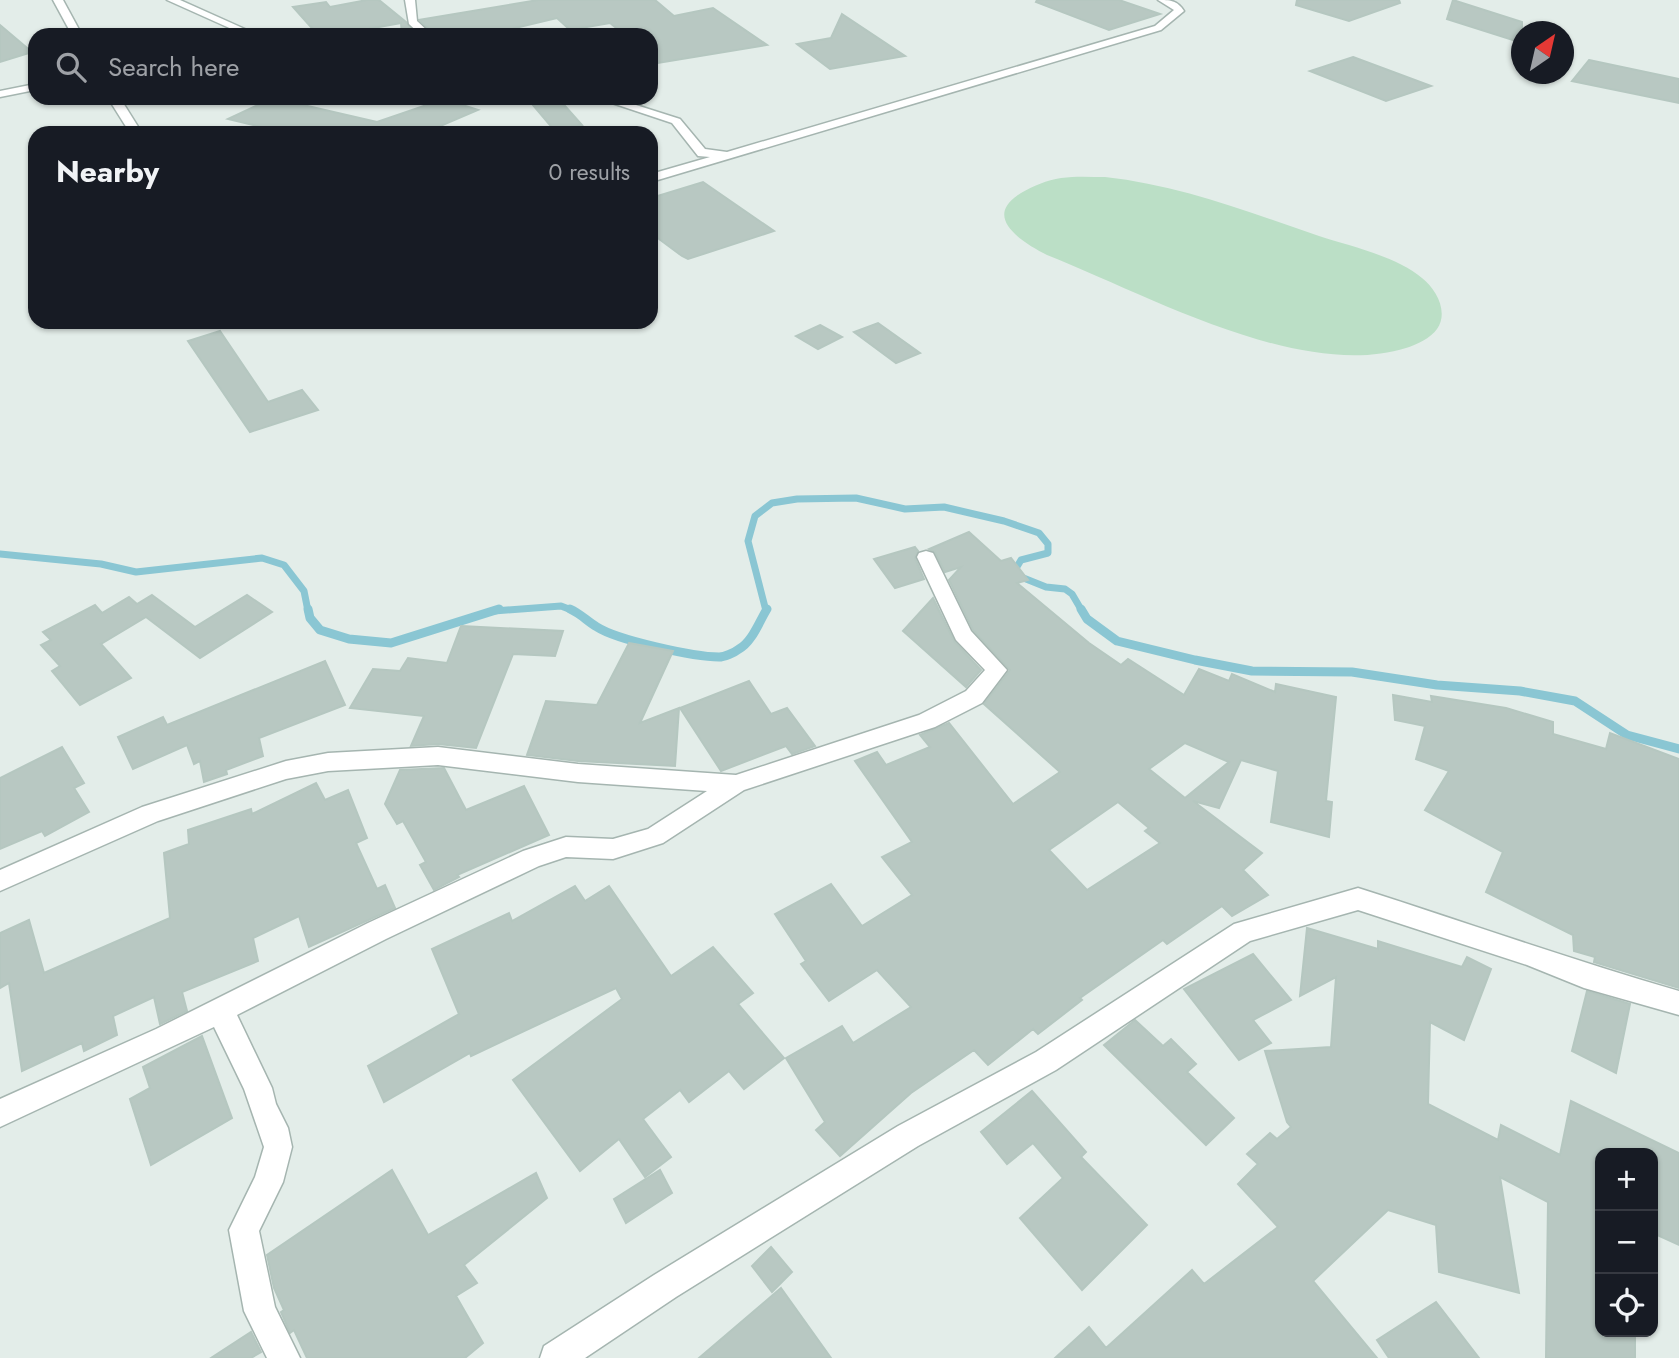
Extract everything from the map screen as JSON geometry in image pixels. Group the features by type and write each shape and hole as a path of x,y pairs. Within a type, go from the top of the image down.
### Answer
{"street":[{"path":"58,0 73,28"},
{"path":"172,0 237,28"},
{"path":"410,0 412,22 419,28"},
{"path":"625,105 676,121 702,153 713,155 1158,28 1179,11 1176,6 1163,0"},
{"path":"0,94 28,88"},
{"path":"118,105 132,126"},
{"path":"658,176 756,144"},
{"path":"0,1113 219,1012 377,931 531,858 566,848 613,849 655,836 736,784 927,721 974,697 998,670 963,635 926,557"},
{"path":"0,881 150,814 285,770 328,762 438,756 578,773 736,784"},
{"path":"556,1358 665,1286 908,1136 1046,1061 1243,932 1358,900 1531,955 1584,976 1679,1003"},
{"path":"219,1012 232,1031 278,1147 268,1182 244,1230 260,1311 284,1358"}],"green space":[{"path":"1105,177 1160,186 1213,200 1387,258 1412,271 1432,288 1442,315 1437,329 1423,341 1406,348 1364,355 1319,353 1272,343 1176,310 1047,255 1017,236 1005,220 1005,211 1010,202 1035,186 1061,178"}],"building":[{"path":"379,0 411,28 401,28 401,23 374,28 312,28 293,7 326,2 330,7"},
{"path":"538,0 655,0 674,16 713,8 767,45 658,63 658,28 616,28 610,23 568,28 557,18 515,28 428,28 419,20"},
{"path":"1119,0 1160,14 1109,30 1036,2"},
{"path":"1297,0 1399,0 1400,3 1349,21 1296,5"},
{"path":"1453,0 1519,21 1511,21 1511,39 1447,19"},
{"path":"842,14 905,56 830,69 797,44 831,38"},
{"path":"0,25 28,49 28,53 0,62"},
{"path":"1353,57 1431,86 1386,101 1310,71"},
{"path":"1589,60 1679,79 1679,103 1574,81"},
{"path":"258,105 303,105 377,122 427,105 463,105 478,110 440,126 258,126 228,119"},
{"path":"533,105 564,105 582,125 576,126 551,126"},
{"path":"703,182 774,231 688,259 658,238 658,196"},
{"path":"878,323 920,353 896,363 854,332"},
{"path":"820,325 842,337 818,349 796,336"},
{"path":"220,331 268,402 302,390 318,410 250,432 188,341"},
{"path":"969,532 1001,561 1011,558 1028,580 1017,583 1089,643 1121,665 1128,659 1184,695 1199,669 1229,681 1232,674 1275,692 1276,684 1336,697 1326,801 1332,802 1329,837 1271,822 1278,771 1241,760 1219,808 1193,801 1262,853 1243,870 1268,895 1232,916 1222,906 1167,944 1163,940 1080,998 1082,1000 1038,1034 1033,1029 988,1065 974,1050 911,1093 840,1156 816,1130 825,1122 786,1058 842,1026 853,1043 911,1007 877,970 829,1001 801,964 806,961 775,914 831,884 862,926 912,895 882,857 912,842 855,761 877,752 886,765 930,747 920,735 949,723 1013,804 1060,772 984,704 1010,670 973,630 949,580 961,567 945,572 935,552 929,549","holes":["1185,743 1229,762 1185,798 1149,769","1118,802 1149,828 1145,831 1160,843 1087,890 1049,850"]},
{"path":"915,547 918,551 915,558 924,579 895,588 874,559"},
{"path":"152,595 195,627 247,595 272,612 200,658 146,617 101,644 131,678 80,705 52,671 60,666 41,645 51,640 43,632 95,605 102,613 129,597 137,604"},
{"path":"933,598 954,641 981,670 966,687 903,631"},
{"path":"461,626 563,631 555,656 513,654 476,748 438,744 411,746 424,716 350,708 373,669 400,671 408,658 447,663"},
{"path":"629,643 673,651 640,723 679,708 675,766 578,761 527,755 546,701 597,705"},
{"path":"325,661 345,705 259,738 263,756 226,770 227,774 204,782 200,761 194,764 187,745 133,769 118,737 163,717 167,725"},
{"path":"749,681 771,714 787,708 815,746 792,754 786,746 721,771 680,708"},
{"path":"1393,695 1432,702 1431,696 1506,708 1553,722 1553,734 1606,749 1610,733 1679,759 1679,988 1594,962 1595,957 1574,951 1573,935 1486,892 1503,852 1425,810 1449,771 1416,759 1425,726 1395,720"},
{"path":"62,747 84,783 74,788 89,812 45,836 42,831 0,849 0,778"},
{"path":"444,768 466,810 524,786 549,835 457,875 459,877 434,890 420,865 426,862 403,821 397,824 385,804 400,770"},
{"path":"316,783 325,800 348,790 367,838 356,843 377,889 385,885 395,908 309,947 299,916 253,938 258,961 182,992 187,1011 160,1024 154,997 113,1016 117,1035 84,1051 82,1043 22,1071 9,983 0,988 0,933 29,920 44,973 170,918 164,853 189,844 188,830 251,809 252,814"},
{"path":"575,886 585,901 609,886 671,976 713,947 753,993 738,1004 784,1058 744,1089 729,1071 689,1102 680,1090 643,1119 671,1157 645,1177 619,1139 580,1171 513,1080 622,999 616,988 471,1056 470,1053 384,1102 368,1066 459,1014 432,949 509,913 512,921"},
{"path":"1307,928 1378,949 1378,941 1462,967 1467,957 1491,969 1464,1040 1430,1022 1428,1104 1498,1140 1501,1125 1560,1155 1571,1101 1679,1153 1679,1245 1658,1235 1658,1148 1595,1148 1595,1337 1635,1337 1635,1358 1546,1358 1548,1202 1500,1177 1519,1293 1439,1272 1436,1225 1388,1210 1313,1281 1377,1358 1055,1358 1089,1327 1106,1348 1192,1270 1204,1284 1278,1227 1238,1184 1258,1164 1247,1154 1270,1133 1277,1139 1291,1127 1287,1122 1265,1051 1331,1047 1336,977 1300,996"},
{"path":"1253,954 1291,1000 1253,1020 1271,1043 1239,1060 1184,989"},
{"path":"1587,991 1630,1004 1616,1073 1572,1051"},
{"path":"1135,1020 1163,1046 1171,1039 1196,1064 1187,1072 1234,1118 1206,1145 1104,1045"},
{"path":"202,1036 232,1118 151,1165 130,1099 150,1088 143,1067"},
{"path":"1032,1091 1086,1152 1081,1157 1147,1225 1082,1290 1020,1218 1063,1178 1033,1143 1007,1164 981,1132"},
{"path":"392,1170 428,1235 536,1173 547,1198 464,1265 477,1283 456,1296 483,1343 465,1358 307,1358 294,1330 290,1333 281,1312 284,1310 274,1288 267,1255"},
{"path":"660,1170 672,1193 626,1223 614,1199"},
{"path":"771,1247 792,1272 772,1292 752,1266"},
{"path":"781,1288 831,1358 699,1358"},
{"path":"1436,1302 1479,1358 1389,1358 1377,1340"},
{"path":"251,1332 261,1352 251,1358 211,1358"}],"waterway":[{"path":"766,611 748,541 755,516 772,503 797,499 856,498 905,509 944,507 1004,521 1039,533 1048,544 1048,553 1021,560 1015,570 1016,575 1046,587 1065,589 1072,594 1082,611"},
{"path":"0,554 101,564 136,572 262,558 284,565 304,591 308,611"},
{"path":"494,611 561,606 572,610"},
{"path":"308,609 310,618 320,630 349,639 391,643 499,609"},
{"path":"1081,609 1087,619 1117,641 1195,660 1252,671 1352,672 1437,685 1520,691 1575,701 1627,735 1679,749"},
{"path":"572,610 597,627 621,637 675,651 719,657 744,646 766,611"}]}
